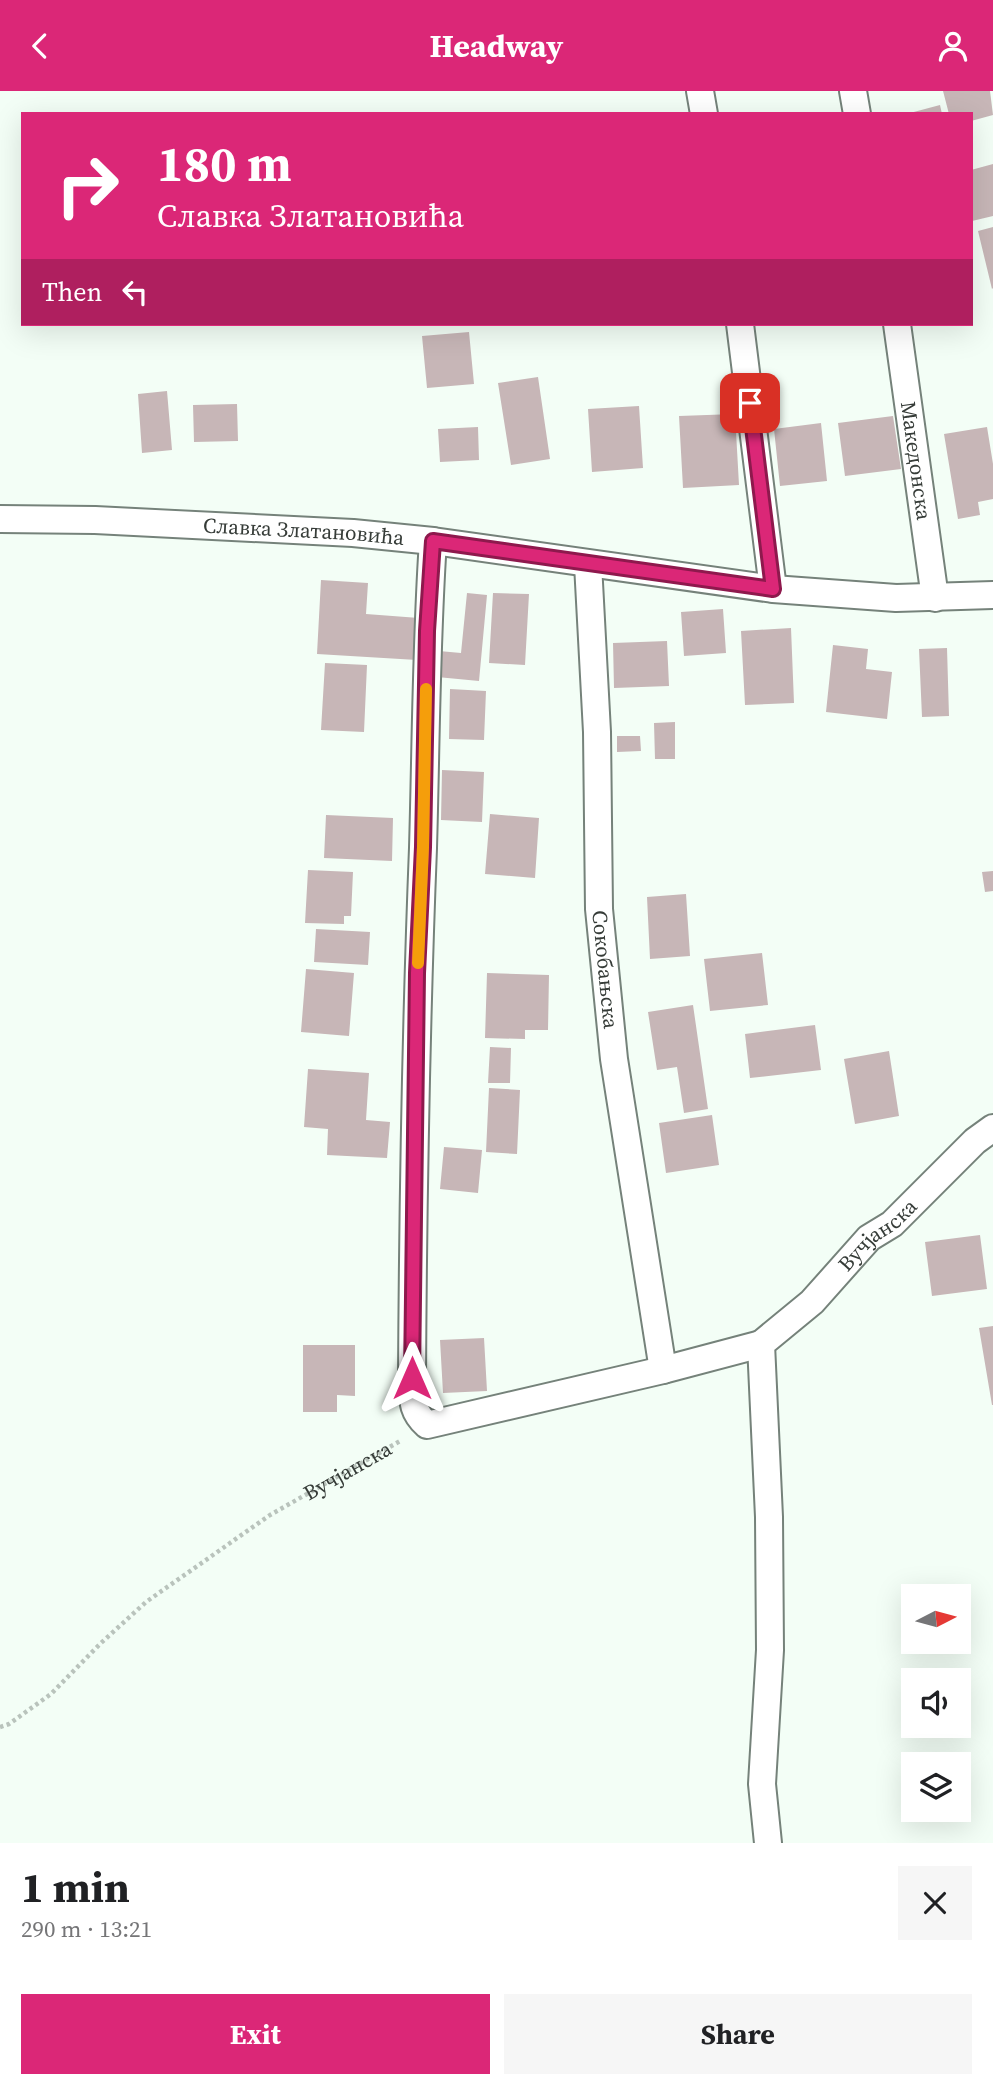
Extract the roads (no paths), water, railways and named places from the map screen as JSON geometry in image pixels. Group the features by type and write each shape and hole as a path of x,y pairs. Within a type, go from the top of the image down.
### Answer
{"street":[{"path":"700,91 704,112"},
{"path":"853,91 857,112"},
{"path":"740,326 773,589"},
{"name":"Македонска","path":"897,326 935,598"},
{"name":"Славка Златановића","path":"0,519 95,520 354,533 433,541 773,589 896,598 993,595"},
{"name":"Вучјанска","path":"433,541 427,631 423,847 417,973 412,1337 413,1405 417,1417 427,1425 663,1370 761,1344 812,1303 869,1238 892,1224 975,1141 993,1128"},
{"name":"Сокобањска","path":"589,564 597,732 599,909 614,1059 663,1370"},
{"path":"761,1344 769,1530 770,1650 762,1784 768,1843"}]}
